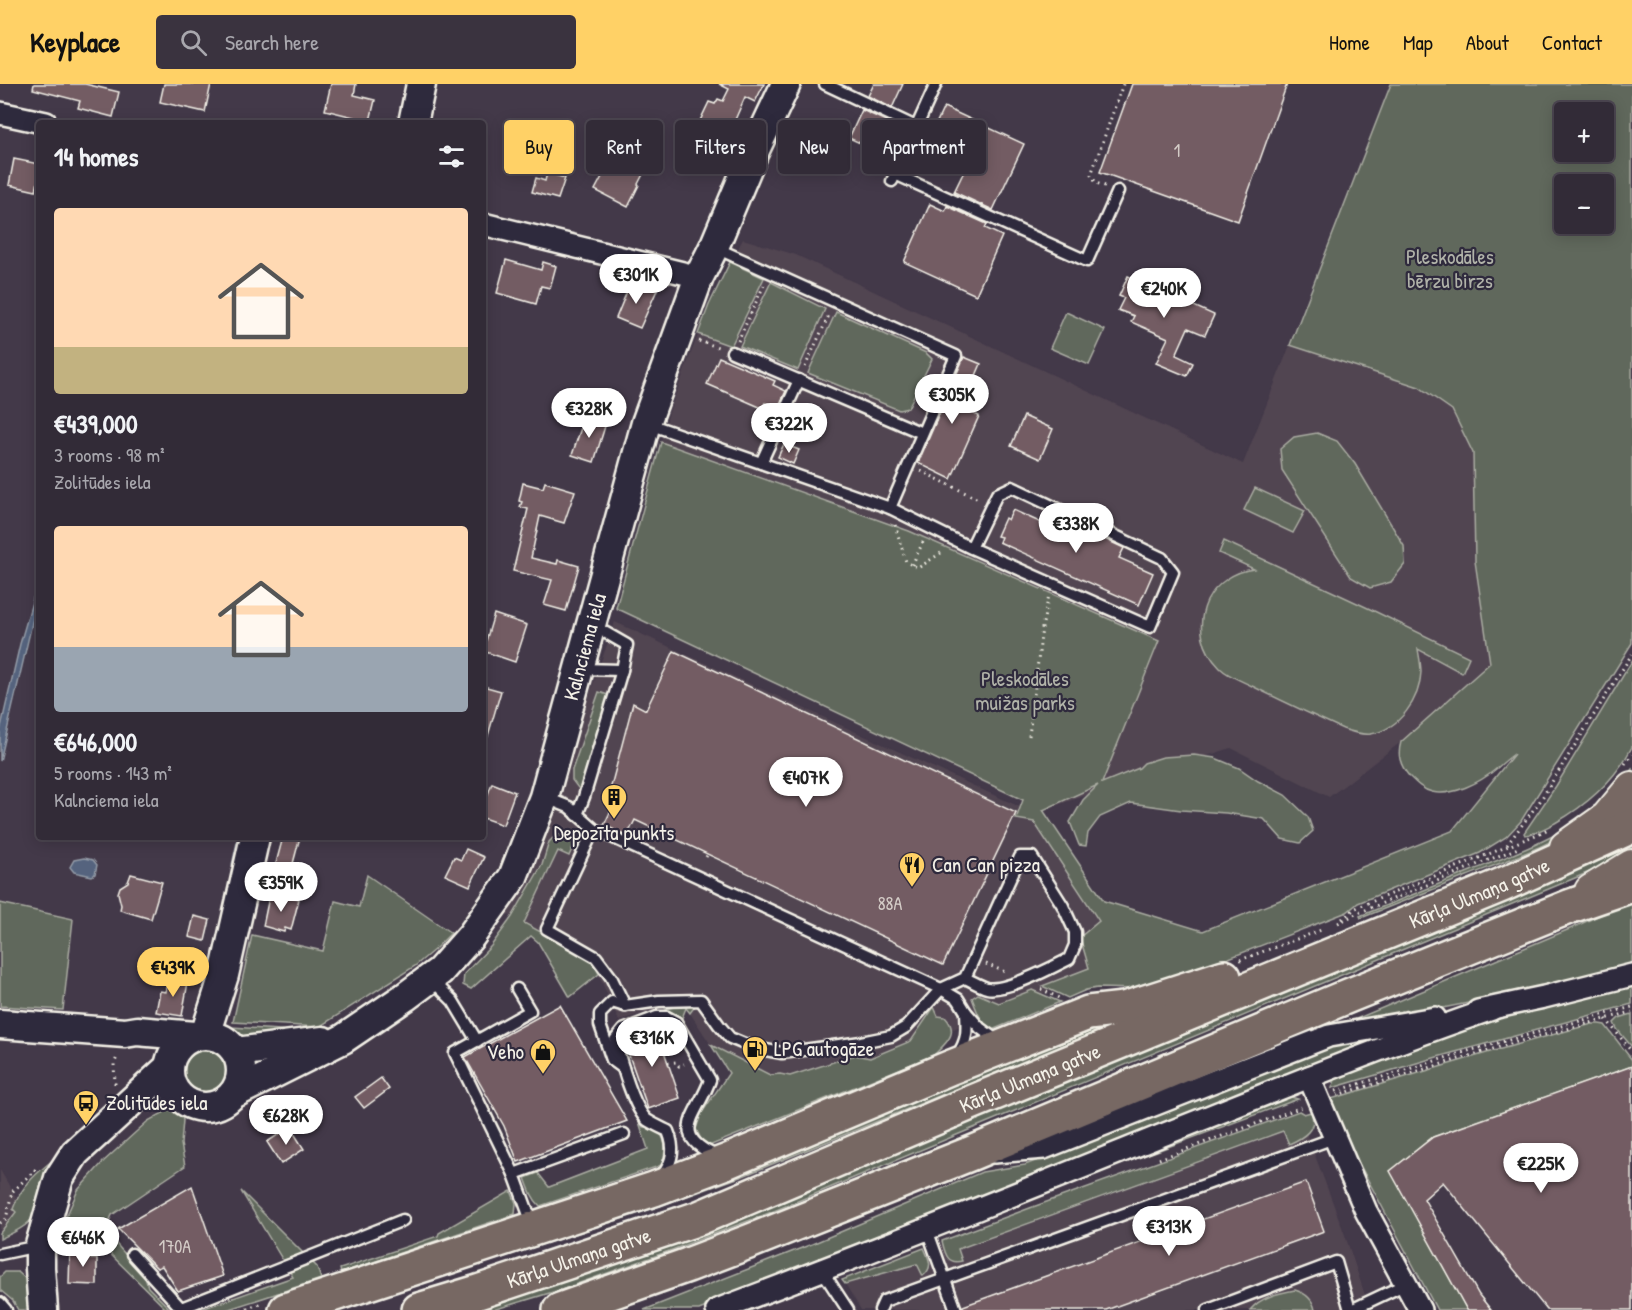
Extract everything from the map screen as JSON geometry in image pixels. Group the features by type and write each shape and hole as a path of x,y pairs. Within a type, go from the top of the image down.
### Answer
{"highway":[{"name":"Kārļa Ulmaņa gatve","path":"419,1310 699,1218 968,1104 1502,885 1632,826"},
{"name":"Kārļa Ulmaņa gatve","path":"560,1310 688,1265 972,1153 1337,1000 1571,906 1632,885"},
{"path":"286,1310 534,1229 728,1161 949,1068 1088,1013 1124,1009 1243,971 1312,962"},
{"path":"611,1310 688,1265"}],"main road":[{"path":"1502,885 1570,844 1607,818 1627,777"},
{"path":"1571,906 1592,890 1632,866"}],"street":[{"path":"414,120 422,84"},
{"name":"Kalnciema iela","path":"234,1094 343,1039 440,971 471,936 513,877 544,797 646,423 699,277 786,84"},
{"path":"0,113 36,121"},
{"path":"486,225 699,277"},
{"path":"43,1310 40,1245 59,1178 75,1153 171,1075 178,1047 200,1036 225,975 254,840"},
{"path":"972,1153 1044,1148 1329,1036 1492,1009 1632,975"},
{"path":"717,1310 929,1229 1309,1077 1492,1009"},
{"path":"0,1024 122,1043 149,1045 171,1075 185,1102 195,1106 205,1107 224,1102 234,1094 240,1080 241,1066 236,1052 216,1037 137,1030 122,1043"},
{"path":"236,1052 343,1039"},
{"path":"1309,1077 1325,1096 1334,1138 1366,1211 1420,1310"}],"lane":[{"path":"825,84 899,120"},
{"path":"920,120 936,84"},
{"path":"895,174 893,178 1087,261 1118,192"},
{"path":"714,247 956,356 890,508"},
{"path":"732,352 922,433"},
{"path":"761,463 799,380"},
{"path":"646,423 890,508 970,548 1150,627 1173,572 1162,558 1011,487 997,494 970,548"},
{"path":"577,815 622,670 627,645 591,624"},
{"path":"579,669 622,670"},
{"path":"544,797 569,807 594,830 941,989 958,999 980,1029 995,1039 1010,1043"},
{"path":"594,830 547,929 596,957 630,1005"},
{"path":"630,1005 659,1001 701,1000 730,1038 754,1048 782,1053 891,1036 906,1027 941,989 965,978 1020,857 1032,857 1063,906 1075,932 1075,945 1069,959 1002,988 987,988 965,978"},
{"path":"431,978 453,1001 477,1041"},
{"path":"517,989 530,1011 455,1053 514,1174 534,1229"},
{"path":"623,1068 612,1060 600,1025 600,1014 612,1002 630,1005 676,1022 710,1080 689,1124 691,1137 707,1152 728,1161"},
{"path":"949,1068 965,1044 966,1012"},
{"path":"654,1188 669,1166 673,1143 669,1131 646,1119 634,1098 615,1040 623,1030 657,1017 667,1017"},
{"path":"669,1131 689,1124"},
{"path":"514,1174 624,1134"},
{"path":"880,1310 884,1301 1334,1138"},
{"path":"132,1254 180,1307 184,1307 403,1220"},
{"path":"929,1229 930,1238 956,1310"},
{"path":"0,1254 40,1245"},
{"path":"1208,1310 1336,1262 1351,1310 1406,1284"},
{"path":"826,1269 828,1278 848,1310"},
{"path":"0,1304 6,1310"}],"path":[{"path":"1118,192 1096,183 1091,175 1124,84"},
{"path":"696,340 732,352 770,272"},
{"path":"799,380 835,301"},
{"path":"909,465 991,506"},
{"path":"890,508 906,562 918,568 958,542"},
{"path":"912,565 930,527"},
{"path":"1029,736 1042,628 1051,583"},
{"path":"1506,847 1540,801 1632,654"},
{"path":"1627,777 1632,754"},
{"path":"1523,846 1336,924 1356,908 1538,834 1556,824"},
{"path":"1533,842 1542,838"},
{"path":"1325,1096 1605,1017 1632,1007"},
{"path":"1153,1161 1325,1096 1468,1051 1632,1012"},
{"path":"1605,1017 1632,1052"},
{"path":"115,1088 114,1064 122,1043"},
{"path":"668,1063 676,1062 679,1066 691,1062"}],"shaded area":[{"path":"743,239 796,255 1243,464 1290,345 1419,387 1452,410 1473,453 1475,561 1490,663 1401,742 1329,797 1231,748 1042,810 616,608 669,412 709,305"},
{"path":"615,622 1033,813 1109,925 1099,971 795,1092 711,1045 682,1001 619,1021 592,960 501,911 523,882"},
{"path":"1291,1117 1302,1121 1345,1235 1370,1310 861,1310 844,1282 930,1249"},
{"path":"0,1170 27,1216 0,1232"}],"green space":[{"path":"1391,84 1632,84 1632,643 1521,821 1506,837 1480,853 1358,903 1347,912 1175,979 1139,989 1097,988 1068,998 1042,986 1089,968 1080,937 1099,921 1034,822 1016,819 1023,800 616,608 661,442 909,531 1159,641 1102,783 1139,768 1144,763 1163,757 1194,755 1215,758 1239,768 1285,795 1308,817 1313,831 1300,843 1282,839 1264,819 1131,803 1100,817 1088,833 1086,846 1079,845 1070,822 1083,800 1098,785 1043,810 1104,901 1203,931 1452,831 1514,754 1490,774 1474,783 1457,790 1440,793 1429,791 1417,784 1401,764 1399,751 1401,742 1490,663 1475,561 1473,453 1452,410 1419,387 1290,345"},
{"path":"730,262 764,278 731,346 698,334"},
{"path":"771,282 825,309 798,370 740,346"},
{"path":"836,312 926,353 932,359 908,408 899,410 808,373"},
{"path":"1066,312 1105,330 1089,365 1050,348"},
{"path":"1317,433 1337,441 1355,464 1404,546 1405,564 1391,582 1370,588 1351,577 1282,470 1280,449 1294,437"},
{"path":"1255,488 1305,511 1293,533 1244,510"},
{"path":"1224,541 1469,657 1462,673 1418,649 1420,682 1412,703 1399,720 1371,734 1343,729 1231,676 1223,671 1209,653 1203,637 1202,619 1207,601 1221,583 1233,575 1254,569 1219,553"},
{"path":"1632,661 1632,747 1625,759 1609,781 1589,800 1548,827 1525,835 1524,833 1556,786"},
{"path":"599,692 614,697 585,791 578,788 572,780 572,770"},
{"path":"1632,769 1628,780 1606,804 1588,819 1550,842 1361,918 1360,916 1516,853 1560,832 1581,820 1600,805"},
{"path":"567,833 577,837 569,856 558,851 524,923 592,960 599,974 570,997 538,942 531,936 471,989 463,985 464,974 491,946 512,917 542,865 549,842 556,835"},
{"path":"1632,843 1632,852 1611,863 769,1213 563,1289 493,1310 468,1310"},
{"path":"367,875 451,933 415,966 319,1027 233,1022 252,935 323,951 335,901 359,907"},
{"path":"1632,900 1632,964 1539,989 1356,1025 1356,1019 1572,928"},
{"path":"0,903 73,919 63,1010 0,1006"},
{"path":"1632,984 1632,1004 1332,1088 1335,1080 1345,1068 1449,1032"},
{"path":"1032,990 1060,1002 992,1030 977,1012 972,998 978,994 999,1003"},
{"path":"690,1003 695,1006 690,1013 686,1008 682,1018 666,1009"},
{"path":"934,1007 938,1016 945,1017 949,1023 951,1033 950,1038 934,1055 709,1146 702,1141 696,1129 701,1114 729,1073 711,1045 770,1075 790,1076 855,1055 870,1058 911,1041"},
{"path":"1632,1014 1632,1047 1614,1023 1619,1018"},
{"path":"221,1024 231,1027 315,1032 241,1040"},
{"path":"1592,1024 1605,1025 1632,1060 1632,1066 1433,1137 1391,1171 1467,1310 1437,1310 1344,1135 1331,1099"},
{"path":"1093,1026 1108,1027 743,1176 640,1213 340,1310 310,1310"},
{"path":"1377,1038 699,1310 644,1310 812,1244 982,1172 1025,1165 1329,1043"},
{"path":"206,1048 222,1055 229,1071 222,1087 206,1094 190,1087 183,1071 190,1055"},
{"path":"1284,1095 1298,1099 948,1228"},
{"path":"170,1109 179,1110 183,1120 181,1144 185,1166 112,1215 105,1231 145,1277 148,1287 171,1310 167,1310 90,1234 57,1243 78,1190 104,1161 148,1121"},
{"path":"1299,1111 1304,1114 1311,1112 1313,1118 1311,1128 1304,1136 1289,1144 1283,1131 958,1249 962,1261 950,1260 946,1254 942,1241"},
{"path":"638,1119 643,1127 651,1128 661,1134 665,1145 662,1165 540,1206 537,1203 525,1178 538,1173 549,1187 648,1149"},
{"path":"58,1156 42,1200 29,1222 0,1239 0,1233 16,1212 13,1209 16,1200 38,1173"},
{"path":"241,1191 317,1267 321,1279 226,1310 199,1310 293,1277"},
{"path":"511,1191 516,1203 515,1214 341,1273 340,1269 438,1236 439,1233"},
{"path":"924,1248 929,1259 929,1266 923,1276 917,1264 845,1284 842,1280"},
{"path":"5,1272 18,1272 28,1281 31,1310 18,1310 13,1301 0,1290 0,1277"},
{"path":"1295,1290 1308,1297 1315,1310 1250,1310 1276,1294"}],"water":[{"path":"36,588 36,606 0,761 0,731 20,644"},
{"path":"84,858 93,860 97,865 95,874 92,876 74,872 70,867 74,860"}],"building":[{"path":"34,84 85,84 119,92 113,117 78,108 80,101 33,89"},
{"path":"164,84 211,84 205,112 160,102"},
{"path":"331,84 356,84 354,95 375,100 370,120 325,110"},
{"path":"719,84 764,84 755,102 745,97 735,120 700,120 709,102 715,104 718,99 723,101 729,89"},
{"path":"874,84 903,84 892,108 868,96"},
{"path":"1132,84 1287,84 1238,221 1100,172"},
{"path":"944,107 972,120 938,120"},
{"path":"862,110 884,120 862,120 862,144 850,138"},
{"path":"986,126 1024,144 993,210 954,192 963,174 986,174"},
{"path":"14,159 36,163 36,191 9,185"},
{"path":"547,174 565,178 558,199 532,192 536,178 545,181"},
{"path":"604,174 643,174 628,207 595,190"},
{"path":"930,204 945,211 947,206 987,224 985,228 1002,236 976,295 904,262"},
{"path":"506,260 541,270 543,262 556,266 550,288 541,286 536,304 497,293"},
{"path":"1128,276 1214,315 1205,335 1188,328 1176,355 1193,363 1187,376 1156,363 1168,338 1131,322 1134,316 1118,310 1124,298 1119,296"},
{"path":"630,284 657,290 640,328 616,318"},
{"path":"719,357 775,381 773,385 786,391 778,408 765,403 762,408 707,384"},
{"path":"964,357 981,364 962,408 979,416 951,479 918,463"},
{"path":"585,416 606,423 594,462 572,455"},
{"path":"1024,416 1053,429 1040,459 1011,446"},
{"path":"784,444 799,450 793,464 778,457"},
{"path":"545,482 575,491 564,523 540,516 531,558 557,564 558,560 579,566 566,611 544,605 552,580 513,571 528,509 520,507 523,483 543,488"},
{"path":"1013,510 1046,525 1051,514 1124,548 1119,558 1153,573 1139,605 999,542 1001,537 997,536 1005,518 1008,520"},
{"path":"494,614 527,625 515,662 486,652 486,641"},
{"path":"674,651 1016,813 943,965 635,820 627,836 604,825 617,798 609,794 633,703 646,710"},
{"path":"486,687 501,691 486,739"},
{"path":"492,783 515,792 503,825 486,819 486,793 488,794"},
{"path":"282,840 299,840 291,871 275,867"},
{"path":"466,849 484,857 470,886 445,875 454,857 461,860"},
{"path":"131,874 162,882 151,919 120,910 118,893 120,887 128,882"},
{"path":"284,895 299,899 291,930 285,928 284,932 263,926 269,897 283,900"},
{"path":"194,916 210,920 205,941 189,937"},
{"path":"168,978 188,982 182,1016 156,1012 160,991 166,992"},
{"path":"560,1005 627,1121 518,1162 504,1126 465,1057"},
{"path":"656,1028 680,1098 648,1109 624,1041 626,1038"},
{"path":"1632,1066 1632,1310 1547,1310 1443,1182 1424,1199 1479,1295 1491,1310 1467,1310 1390,1171 1433,1137"},
{"path":"381,1078 389,1089 364,1108 355,1097"},
{"path":"290,1127 304,1149 281,1164 267,1142"},
{"path":"1306,1182 1324,1231 1106,1310 963,1310 963,1306"},
{"path":"192,1186 223,1276 178,1291 162,1266 157,1268 118,1229"},
{"path":"70,1250 91,1250 91,1259 97,1259 97,1285 69,1284"}],"waterway":[{"path":"234,864 239,840"}],"place":[{"name":"Depozīta punkts","path":"614,820"},
{"name":"Can Can pizza","path":"912,888"},
{"name":"LPG autogāze","path":"755,1072"},
{"name":"Veho","path":"543,1075"},
{"name":"Zolitūdes iela","path":"86,1126"}],"park label":[{"name":"Pleskodāles bērzu birzs","path":"1450,269"},
{"name":"Pleskodāles muižas parks","path":"1025,691"}]}
